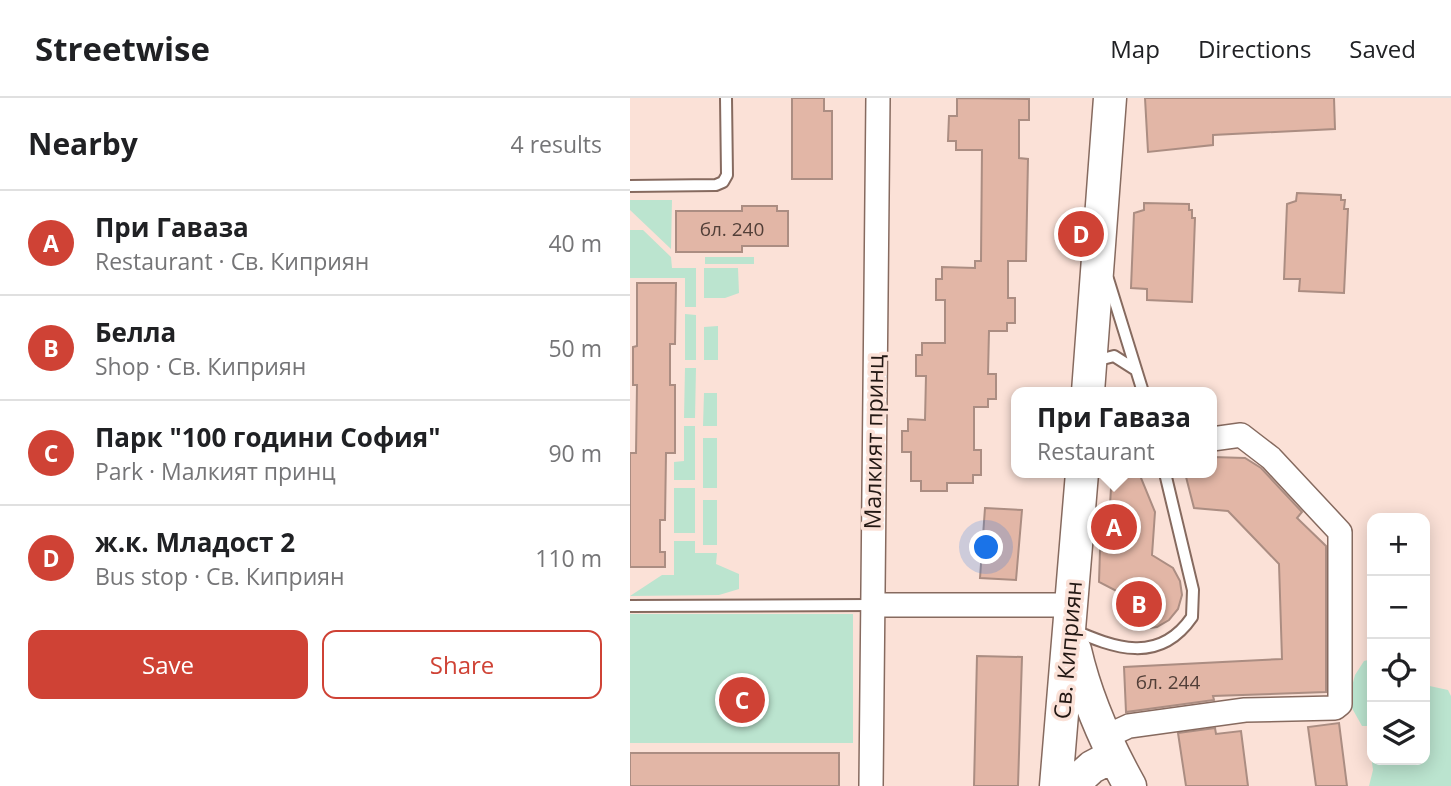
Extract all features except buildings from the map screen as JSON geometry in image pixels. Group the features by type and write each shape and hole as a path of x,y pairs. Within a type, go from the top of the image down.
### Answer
{"street":[{"name":"Малкият принц","path":"871,786 878,98"},
{"path":"1089,379 1110,98"},
{"path":"1061,785 1066,764 1082,749 1109,747 1139,725 1245,710 1335,708 1340,704 1340,532 1271,458 1241,435 1217,438"},
{"name":"Св. Киприян","path":"1061,785 1082,478"},
{"path":"873,605 1071,617 1080,671 1109,747 1130,786"}],"lane":[{"path":"630,186 716,185 723,182 727,175 726,98"},
{"path":"1099,249 1141,387"},
{"path":"1089,379 1096,360 1108,355 1122,360 1136,370"},
{"path":"1071,617 1114,647 1146,648 1175,636 1192,617 1193,590 1166,478"},
{"path":"630,606 873,605"}],"green space":[{"path":"630,200 672,200 671,249 630,210"},
{"path":"630,230 643,230 671,257 672,268 696,268 696,307 685,307 685,278 630,278"},
{"path":"705,257 754,257 754,264 705,264"},
{"path":"704,268 738,268 739,293 725,298 704,298"},
{"path":"685,314 696,315 696,360 685,360"},
{"path":"718,326 718,360 704,360 704,327"},
{"path":"685,368 696,368 695,418 684,418"},
{"path":"704,393 717,393 717,426 703,426"},
{"path":"684,426 695,426 695,480 674,480 674,462 684,461"},
{"path":"703,438 717,438 717,488 703,488"},
{"path":"674,488 695,488 695,533 674,533"},
{"path":"703,500 717,500 717,545 703,545"},
{"path":"674,541 695,541 695,553 717,553 716,564 739,574 739,589 719,595 630,596 662,575 674,575"},
{"path":"630,614 853,614 853,743 630,743"},
{"path":"1367,660 1367,726 1362,726 1348,701 1355,675"},
{"path":"1430,686 1448,690 1451,696 1451,786 1369,786 1372,765 1430,765"}],"place":[{"name":"ж.к. Младост 2","path":"1081,234"},
{"name":"При Гаваза","path":"1114,527"},
{"name":"Белла","path":"1139,604"},
{"name":"Парк \"100 години София\"","path":"742,700"}]}
